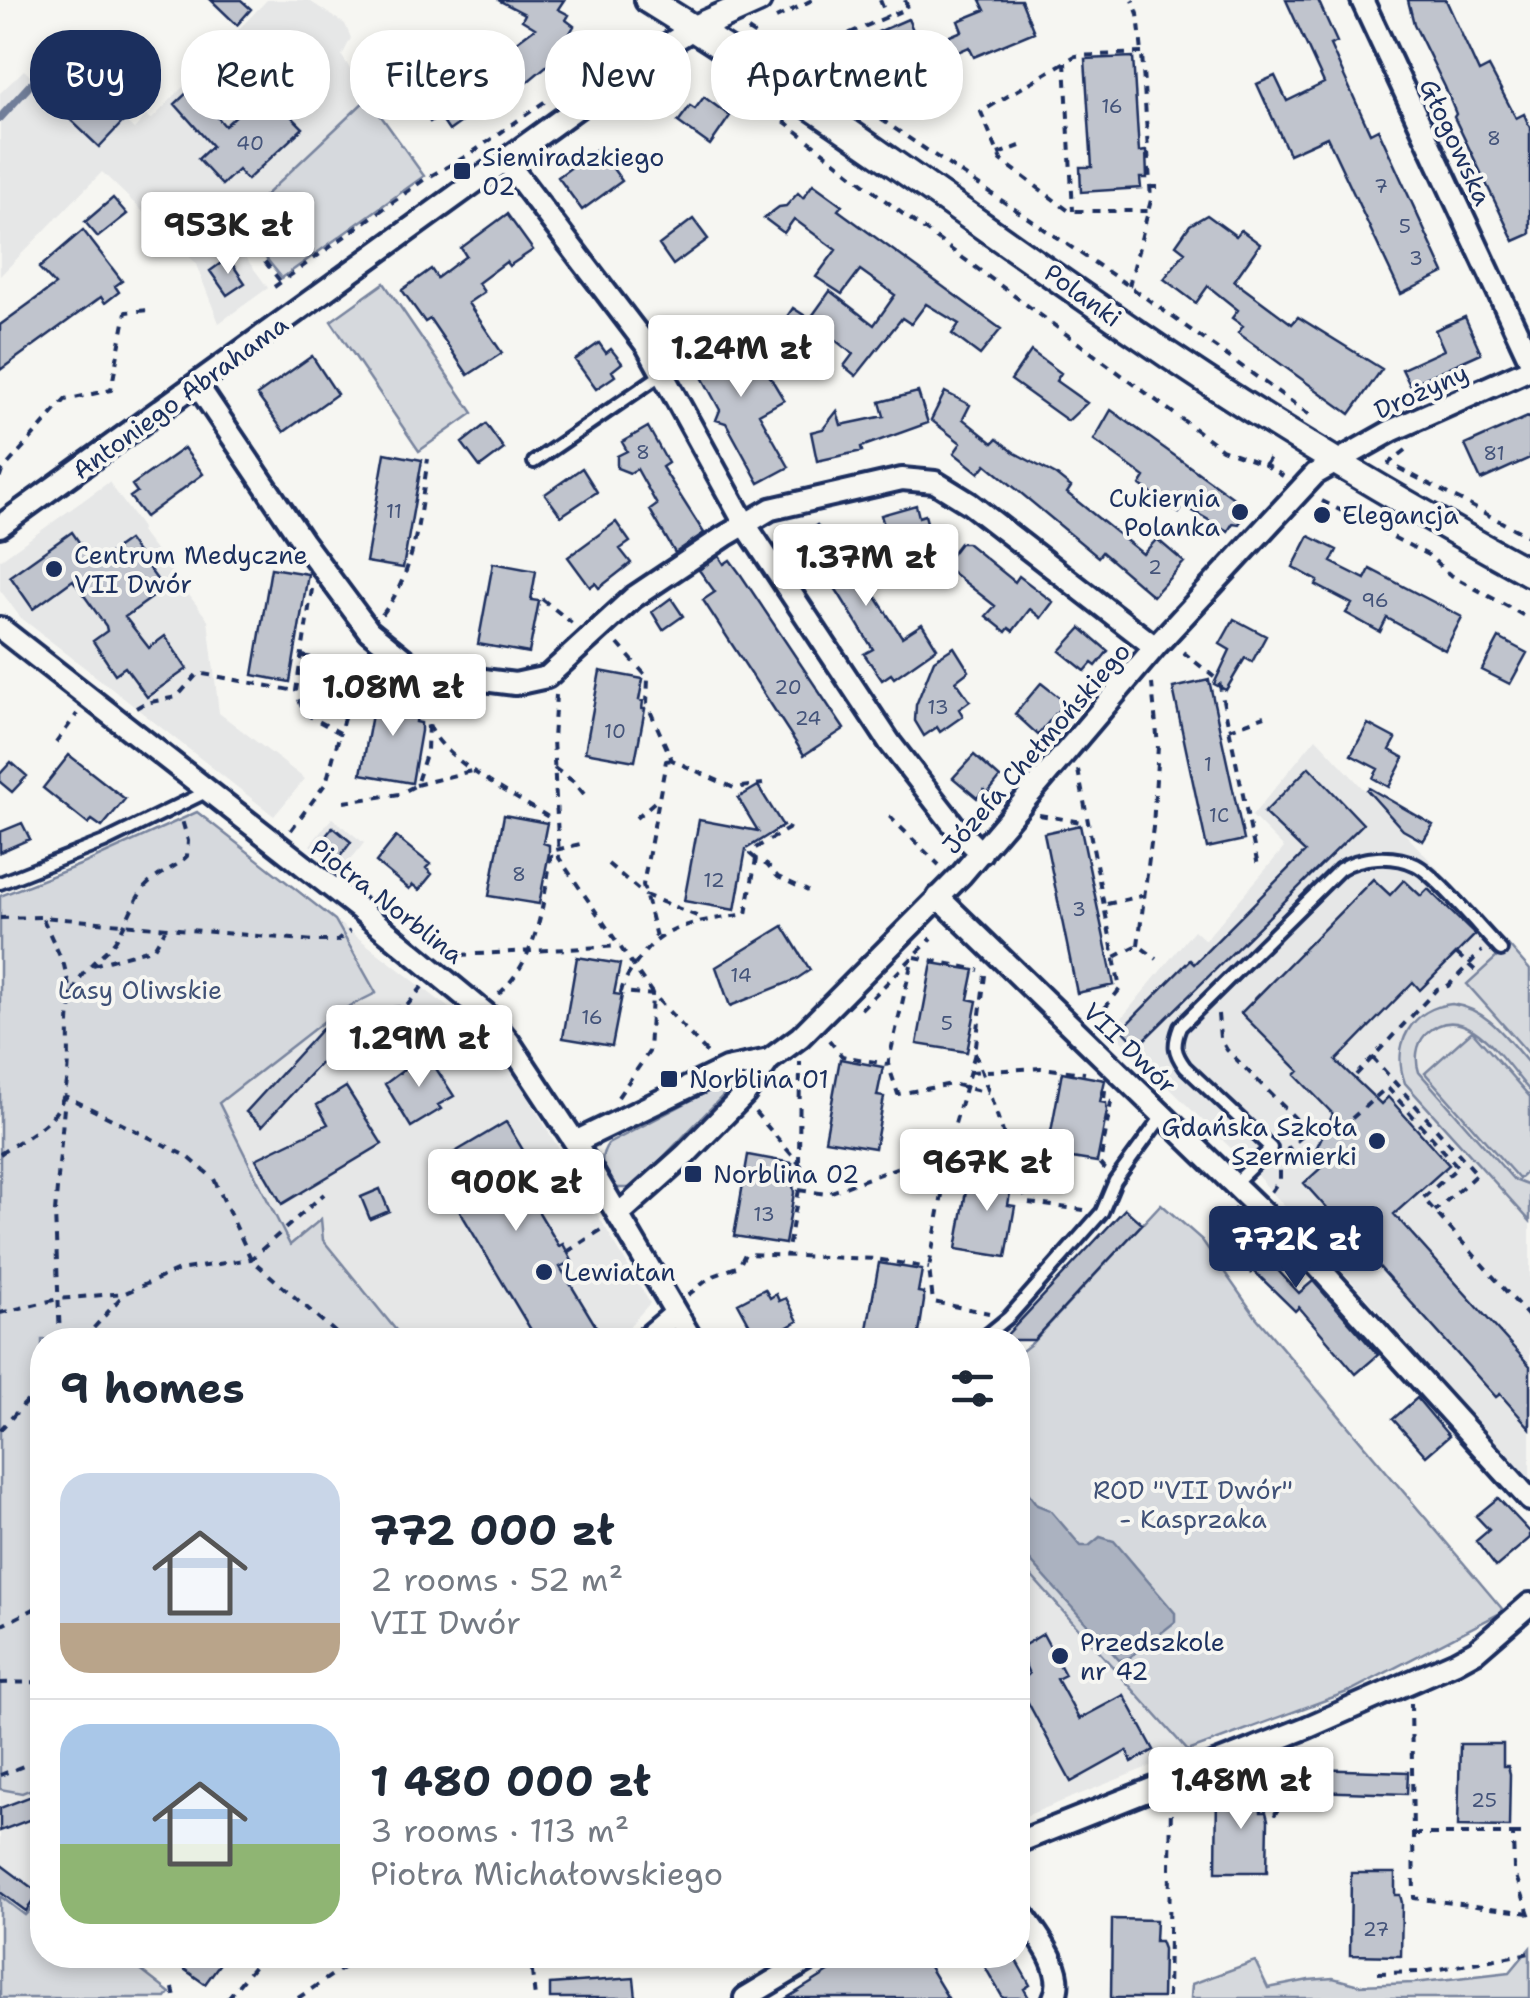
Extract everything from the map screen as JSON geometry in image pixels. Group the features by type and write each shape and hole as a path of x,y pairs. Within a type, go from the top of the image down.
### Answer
{"street":[{"name":"Polanki","path":"648,0 921,179 1136,334 1334,461 1530,573"},
{"name":"Antoniego Abrahama","path":"0,526 646,58 693,30 758,0"},
{"name":"Głogowska","path":"1362,0 1530,360"},
{"path":"506,161 647,346 745,524 890,743 956,828 981,853"},
{"name":"Drożyny","path":"1334,461 1392,430 1530,369"},
{"path":"198,386 369,632 411,665 436,674 514,684 533,682 600,637 634,597 771,509 902,479 935,482 969,503 1155,647"},
{"name":"Józefa Chełmońskiego","path":"607,1225 746,1094 769,1060 800,1037 981,853 1155,647 1300,488 1334,461"},
{"name":"Piotra Norblina","path":"0,628 481,1010 508,1042 575,1142 607,1225 680,1306 688,1328"},
{"name":"VII Dwór","path":"938,898 1310,1258 1530,1500"},
{"name":"Józefa Chełmońskiego","path":"575,1142 726,1069 769,1060"},
{"path":"657,1328 680,1306"},
{"path":"1030,1837 1308,1727 1456,1662 1476,1651 1530,1604"},
{"path":"1030,1926 1056,1968 1054,1998"},
{"path":"745,1998 795,1968"}],"lane":[{"path":"534,462 662,374"},
{"path":"0,883 104,842 206,792"},
{"path":"1234,1184 1271,1148 1175,1053 1175,1040 1180,1027 1340,869 1355,860 1395,859 1418,866 1497,946"},
{"path":"995,1328 1102,1212 1115,1181 1163,1115"}],"path":[{"path":"796,7 812,0"},
{"path":"880,0 887,17"},
{"path":"859,30 908,8 905,0"},
{"path":"1129,286 1148,211 1150,187 1142,53 1133,0"},
{"path":"1142,53 1075,56 981,112 1001,160 1073,211 1148,211"},
{"path":"1065,62 1073,211"},
{"path":"274,287 545,101"},
{"path":"782,120 1222,448 1284,478"},
{"path":"882,120 1129,286 1316,419"},
{"path":"998,154 1020,146"},
{"path":"1150,187 1165,186"},
{"path":"236,224 281,282"},
{"path":"0,478 2,470 65,400 110,390 126,312 150,310"},
{"path":"1264,465 1270,456"},
{"path":"278,847 326,783 369,632 405,580 428,459"},
{"path":"1389,463 1530,537"},
{"path":"1316,499 1428,555 1448,574 1530,619"},
{"path":"312,589 296,691 304,712 340,733"},
{"path":"542,599 600,637 648,678 647,704 672,760"},
{"path":"1179,649 1219,681 1258,866"},
{"path":"301,656 357,668"},
{"path":"177,696 198,673 296,691"},
{"path":"416,785 427,751 436,674"},
{"path":"1138,945 1158,746 1152,679"},
{"path":"556,694 554,768 559,858 653,994 715,1062"},
{"path":"56,743 78,714 73,710"},
{"path":"1229,730 1265,716"},
{"path":"428,722 453,756 555,821"},
{"path":"656,939 644,895 666,761 672,760 734,788 763,784"},
{"path":"1077,765 1120,989 1106,1008 1084,1016"},
{"path":"554,768 584,794"},
{"path":"344,802 400,794 416,785 475,770"},
{"path":"636,818 659,798"},
{"path":"72,999 89,966 112,945 143,890 187,856 188,841 180,806"},
{"path":"1035,815 1088,823"},
{"path":"889,816 944,871"},
{"path":"791,823 750,854 767,864 778,877 808,891"},
{"path":"481,1010 517,976 530,950 537,934 552,851 580,844"},
{"path":"653,994 621,992 634,966 656,939 675,927 746,914 756,860"},
{"path":"608,864 644,895 708,920"},
{"path":"1104,904 1146,895"},
{"path":"42,917 64,965 72,999 55,1212 59,1328"},
{"path":"0,918 42,917 337,941 349,933 354,922"},
{"path":"89,966 154,948 165,930"},
{"path":"1115,956 1138,945"},
{"path":"1138,945 1157,958"},
{"path":"460,956 620,946"},
{"path":"1356,1074 1437,989 1448,986 1469,964 1497,946"},
{"path":"1457,954 1478,974"},
{"path":"988,1092 966,1088 952,1084 898,1094 888,1064 913,959 986,970 975,1053 970,1072 966,1088 948,1160 929,1268 933,1302 1008,1317"},
{"path":"392,1008 406,1007 428,980"},
{"path":"1223,985 1234,996 1218,1011 1222,1044 1308,1130 1278,1159 1280,1180 1270,1194"},
{"path":"618,1098 650,1052 653,994"},
{"path":"826,1036 842,1056 888,1064"},
{"path":"799,1163 800,1053"},
{"path":"975,1053 1028,1202 1070,1208"},
{"path":"1372,1057 1477,1174 1435,1211"},
{"path":"970,1072 1041,1068 1088,1074"},
{"path":"1340,1129 1387,1088 1458,1167 1423,1198 1530,1318"},
{"path":"1100,1164 1114,1090"},
{"path":"0,1154 52,1117 65,1096"},
{"path":"65,1096 187,1156 214,1179 252,1259 330,1328"},
{"path":"749,1106 803,1168 787,1254"},
{"path":"799,1190 826,1194 932,1158 1018,1173"},
{"path":"0,1313 58,1298 124,1293 180,1270 252,1259 324,1194"},
{"path":"567,1252 607,1225 610,1237"},
{"path":"680,1306 711,1277 738,1266 745,1254 876,1258 929,1268"},
{"path":"93,1328 124,1293"},
{"path":"0,1430 30,1398"},
{"path":"0,1626 30,1611"},
{"path":"0,1684 30,1683"},
{"path":"1411,1694 1414,1898 1530,1915 1514,1870 1513,1834"},
{"path":"1251,1764 1264,1790 1265,1808 1275,1814 1294,1785 1308,1741"},
{"path":"0,1775 30,1764"},
{"path":"1168,1998 1171,1797"},
{"path":"1413,1834 1527,1834"},
{"path":"1378,1974 1423,1972 1530,1954"},
{"path":"228,1998 252,1968"},
{"path":"298,1998 343,1968"},
{"path":"532,1968 535,1998"},
{"path":"174,1988 175,1998"}],"shaded area":[{"path":"267,0 308,0 345,24 350,36 342,56 350,69 350,115 227,232 268,288 219,323 195,262 102,172 0,276 0,93 24,70 30,76 30,120 69,120 84,135 99,120 124,120 134,129 142,120 161,120 161,110 181,89 181,120 330,120 330,30 238,30"},
{"path":"109,482 142,528 140,531 208,620 219,713 305,779 274,816 20,617 0,590 0,560"},
{"name":"Gdańska Szkoła Szermierki","path":"1316,738 1530,968 1530,1480 1244,1161 1111,1031 1194,930 1205,940 1284,848 1252,816"},
{"path":"332,818 364,843 342,871 310,845"},
{"path":"335,920 475,1028 515,1075 650,1303 628,1328 394,1328 323,1240 315,1221 291,1246 219,1102 332,1015 376,993"},
{"path":"1030,1495 1037,1505 1050,1510 1081,1546 1089,1546 1100,1537 1114,1541 1175,1613 1175,1622 1129,1658 1119,1660 1030,1560"},
{"name":"Przedszkole nr 42","path":"1030,1574 1188,1751 1030,1814"},
{"path":"0,1789 22,1793 30,1790 30,1910 26,1915 0,1896"}],"green space":[{"path":"350,115 350,120 384,120 424,176 282,278 237,222"},
{"path":"384,283 473,413 419,451 331,321"},
{"name":"Lasy Oliwskie","path":"197,812 335,920 376,993 332,1015 219,1103 290,1245 321,1219 323,1240 394,1328 30,1328 30,1790 22,1793 0,1789 0,896"},
{"path":"1509,946 1530,970 1530,1055 1467,984"},
{"path":"1452,1004 1476,1012 1505,1036 1530,1065 1530,1091 1484,1038 1455,1023 1440,1025 1422,1039 1417,1053 1419,1072 1514,1180 1530,1186 1530,1221 1405,1083 1401,1055 1408,1031 1425,1013"},
{"path":"1472,1031 1530,1097 1530,1169 1519,1179 1425,1073"},
{"path":"732,1079 735,1083 644,1177 632,1188 614,1188 602,1161 608,1144"},
{"name":"ROD \"VII Dwór\" - Kasprzaka","path":"1161,1204 1202,1240 1256,1317 1504,1611 1350,1691 1188,1751 1030,1574 1032,1343"},
{"path":"0,1896 25,1915 30,1910 30,1968 138,1968 170,1993 166,1998 0,1998"},
{"path":"1530,1948 1530,1998 1191,1998 1192,1984 1255,1961 1268,1988 1333,1978 1359,1985 1414,1983 1510,1972"}],"building":[{"path":"211,0 241,0 251,9 237,25"},
{"path":"498,0 564,0 558,9 569,15 566,20 574,26 572,30 545,30 545,67 525,84 525,36 535,28 522,20 525,14"},
{"path":"980,0 1021,0 1034,32 974,57 969,47 963,50 963,30 958,21 985,10"},
{"path":"1286,0 1318,0 1337,42 1330,45 1370,133 1378,129 1444,273 1401,294 1327,137 1289,154 1257,84 1275,76 1287,101 1324,83"},
{"path":"1408,0 1446,0 1479,72 1489,67 1516,118 1524,114 1530,128 1530,234 1514,241 1454,117 1445,87 1414,24"},
{"path":"908,19 913,30 883,30"},
{"path":"1133,57 1139,152 1146,151 1147,178 1140,178 1141,188 1081,192 1080,167 1092,167 1085,59"},
{"path":"704,97 711,102 711,120 727,120 710,145 678,122 691,120 691,107 695,109"},
{"path":"71,120 125,120 99,147"},
{"path":"189,120 220,120 225,126 231,120 295,120 303,128 247,180 238,170 222,185 198,159 212,146"},
{"path":"442,120 464,120 449,131"},
{"path":"598,148 622,181 582,210 558,177"},
{"path":"813,184 842,205 838,210 1001,329 980,355 952,334 959,324 926,304 911,324 902,318 856,376 844,366 853,354 826,333 809,333 806,339 782,324 793,308 810,319 830,291 874,325 895,295 860,270 842,294 816,277 836,250 794,219 784,233 764,218 786,206 798,193 803,198"},
{"path":"113,198 127,214 98,237 85,222"},
{"path":"507,214 533,250 509,266 506,262 478,283 484,292 468,303 502,353 468,375 430,319 425,322 402,290 431,269 437,278 466,256 461,248"},
{"path":"1207,215 1236,236 1241,230 1260,244 1234,281 1292,324 1298,317 1382,369 1350,414 1238,333 1243,326 1232,318 1238,310 1208,286 1196,303 1164,279 1185,252 1176,245 1190,225"},
{"path":"693,219 708,239 673,265 659,245"},
{"path":"83,230 122,281 115,286 119,292 105,303 101,297 0,370 0,325 55,285 39,268"},
{"path":"228,258 245,283 227,295 210,271"},
{"path":"1465,317 1481,353 1410,385 1402,369 1444,350 1435,330"},
{"path":"709,326 732,369 756,351 773,365 766,370 784,400 759,414 789,467 759,483 726,423 716,420 720,410 682,340"},
{"path":"599,343 606,353 611,349 622,363 612,371 615,376 596,389 575,360"},
{"path":"1031,351 1061,373 1056,381 1087,403 1068,421 1011,380"},
{"path":"312,356 337,394 284,432 257,395"},
{"path":"918,392 928,423 861,447 862,451 817,461 811,432 823,429 837,411 841,425 884,416 880,402"},
{"path":"945,392 970,405 963,419 993,443 997,439 1056,475 1071,487 1067,493 1143,554 1157,539 1184,562 1153,596 1102,552 1098,557 986,464 979,473 954,453 961,443 931,420"},
{"path":"1111,410 1249,509 1239,524 1233,523 1228,531 1184,506 1179,513 1140,485 1145,477 1094,440"},
{"path":"1530,416 1530,458 1481,480 1465,445"},
{"path":"486,424 504,449 480,467 462,443"},
{"path":"648,427 668,463 662,467 704,533 675,553 650,510 657,505 637,469 630,473 617,468 617,456 627,451 622,442"},
{"path":"184,448 203,474 145,517 130,497 137,492 132,485"},
{"path":"385,453 422,460 403,568 366,562"},
{"path":"582,468 597,492 561,516 545,494"},
{"path":"916,505 919,517 925,515 930,533 853,555 851,552 885,529 881,515"},
{"path":"616,522 630,542 620,549 631,563 599,588 595,583 590,587 568,557"},
{"path":"817,525 839,560 848,554 902,637 922,624 937,648 894,678 891,674 882,680 864,654 873,649 839,594 817,561 808,568 791,542"},
{"path":"72,532 94,564 128,540 164,589 125,617 149,648 165,636 187,669 147,697 125,667 115,674 93,641 107,631 106,626 73,580 33,609 10,576"},
{"path":"1309,536 1337,550 1331,562 1365,579 1370,569 1462,617 1445,650 1387,618 1380,632 1346,613 1352,604 1316,585 1318,581 1293,567"},
{"path":"960,543 967,543 1015,582 1019,576 1053,602 1041,618 1030,609 1013,631 1009,628 1006,632 986,616 995,606 943,565"},
{"path":"719,556 724,564 730,560 741,575 844,729 804,755 703,600 715,592 699,570"},
{"path":"493,563 536,571 531,600 539,601 529,653 478,644"},
{"path":"271,568 308,574 290,682 253,675"},
{"path":"671,598 683,616 663,630 652,612"},
{"path":"1234,619 1266,636 1252,662 1245,658 1226,690 1214,684 1230,650 1220,644"},
{"path":"1081,628 1108,651 1096,666 1092,663 1085,671 1060,651"},
{"path":"1499,638 1527,653 1510,684 1482,670"},
{"path":"954,647 969,671 956,681 970,701 959,709 963,716 940,732 937,727 924,736 915,721 916,705 934,660"},
{"path":"600,671 643,679 639,700 645,709 635,761 585,752"},
{"path":"1209,680 1244,840 1207,848 1173,688"},
{"path":"1041,683 1065,702 1038,735 1015,714"},
{"path":"376,693 419,701 416,722 421,723 421,731 412,783 361,774"},
{"path":"1368,724 1396,739 1390,750 1404,758 1389,787 1373,778 1378,769 1351,755"},
{"path":"69,755 125,799 102,827 92,820 88,824 43,788"},
{"path":"974,755 1000,778 988,793 984,790 977,798 953,778"},
{"path":"11,762 27,776 12,792 0,782 0,774"},
{"path":"1309,767 1363,824 1138,1046 1122,1029 1190,960 1194,964 1305,852 1264,813"},
{"path":"758,786 783,826 746,849 735,910 684,901 699,820 758,831 738,798"},
{"path":"1369,788 1433,825 1423,841 1403,830"},
{"path":"504,815 547,823 543,843 549,845 549,853 539,904 489,896"},
{"path":"22,823 30,839 0,852 0,832"},
{"path":"1080,825 1114,985 1077,993 1044,833"},
{"path":"333,827 351,842 339,858 320,843"},
{"path":"396,837 430,864 426,868 432,874 419,890 413,885 409,889 376,862"},
{"path":"1373,879 1390,895 1404,880 1421,896 1428,889 1475,935 1420,990 1413,982 1336,1061 1381,1104 1388,1097 1449,1165 1394,1214 1530,1366 1530,1428 1500,1394 1496,1397 1304,1183 1322,1167 1312,1157 1333,1114 1295,1075 1299,1071 1241,1013"},
{"path":"783,926 810,970 730,1006 716,967"},
{"path":"577,957 620,964 614,994 622,995 612,1046 563,1038"},
{"path":"932,963 974,970 968,999 977,1001 967,1052 917,1044"},
{"path":"333,1017 349,1032 262,1126 246,1112"},
{"path":"426,1053 454,1096 411,1127 385,1084"},
{"path":"840,1059 883,1067 877,1096 884,1097 875,1148 825,1140"},
{"path":"1062,1072 1105,1080 1100,1102 1106,1103 1107,1111 1097,1162 1047,1154"},
{"path":"346,1087 382,1144 282,1204 256,1159 328,1124 317,1105"},
{"path":"506,1122 538,1175 522,1184 572,1261 560,1267 597,1328 530,1328 435,1164"},
{"path":"748,1155 792,1163 788,1183 793,1184 794,1193 785,1244 734,1236"},
{"path":"970,1168 1013,1175 1008,1205 1015,1206 1006,1257 956,1249"},
{"path":"380,1189 389,1211 370,1219 361,1197"},
{"path":"1125,1209 1142,1224 1034,1340 1030,1340 1030,1328 1013,1328"},
{"path":"1234,1209 1275,1248 1272,1252 1280,1260 1274,1266 1299,1293 1313,1281 1378,1355 1356,1374 1299,1307 1295,1311 1253,1270 1251,1273 1214,1229"},
{"path":"879,1263 922,1270 918,1292 924,1293 920,1328 867,1328"},
{"path":"765,1289 770,1298 776,1294 779,1301 786,1298 798,1321 786,1328 752,1328 738,1303"},
{"path":"1417,1398 1449,1436 1426,1456 1393,1419"},
{"path":"1498,1498 1530,1532 1530,1538 1496,1567 1476,1541 1489,1530 1476,1516"},
{"path":"1043,1634 1065,1675 1057,1679 1079,1719 1124,1695 1154,1750 1132,1762 1127,1751 1071,1782 1030,1706 1030,1642"},
{"path":"1460,1744 1503,1744 1503,1766 1508,1766 1510,1774 1509,1827 1458,1826"},
{"path":"1312,1769 1408,1772 1407,1794 1311,1791"},
{"path":"1217,1790 1260,1790 1261,1812 1266,1812 1268,1820 1267,1872 1216,1872"},
{"path":"30,1797 30,1820 0,1831 0,1808"},
{"path":"0,1864 30,1886 30,1905 26,1911 0,1892"},
{"path":"1351,1873 1395,1873 1395,1895 1400,1895 1402,1903 1401,1956 1350,1955"},
{"path":"1112,1919 1156,1920 1155,1941 1160,1941 1163,1949 1162,1998 1111,1998"},
{"path":"182,1968 217,1968 205,1984"},
{"path":"835,1968 930,1968 948,1998 787,1998"},
{"path":"986,1968 1020,1968 1030,1985 1024,1989 1029,1998 1003,1998"},
{"path":"634,1978 636,1998 550,1998 550,1984"}],"waterway":[{"path":"0,118 30,85"}],"place":[{"name":"Siemiradzkiego 02","path":"462,171"},
{"name":"Cukiernia Polanka","path":"1240,512"},
{"name":"Elegancja","path":"1322,515"},
{"name":"Centrum Medyczne VII Dwór","path":"54,569"},
{"name":"Norblina 01","path":"669,1079"},
{"name":"Gdańska Szkoła Szermierki","path":"1377,1141"},
{"name":"Norblina 02","path":"693,1174"},
{"name":"Lewiatan","path":"544,1272"},
{"name":"Przedszkole nr 42","path":"1060,1656"}]}
